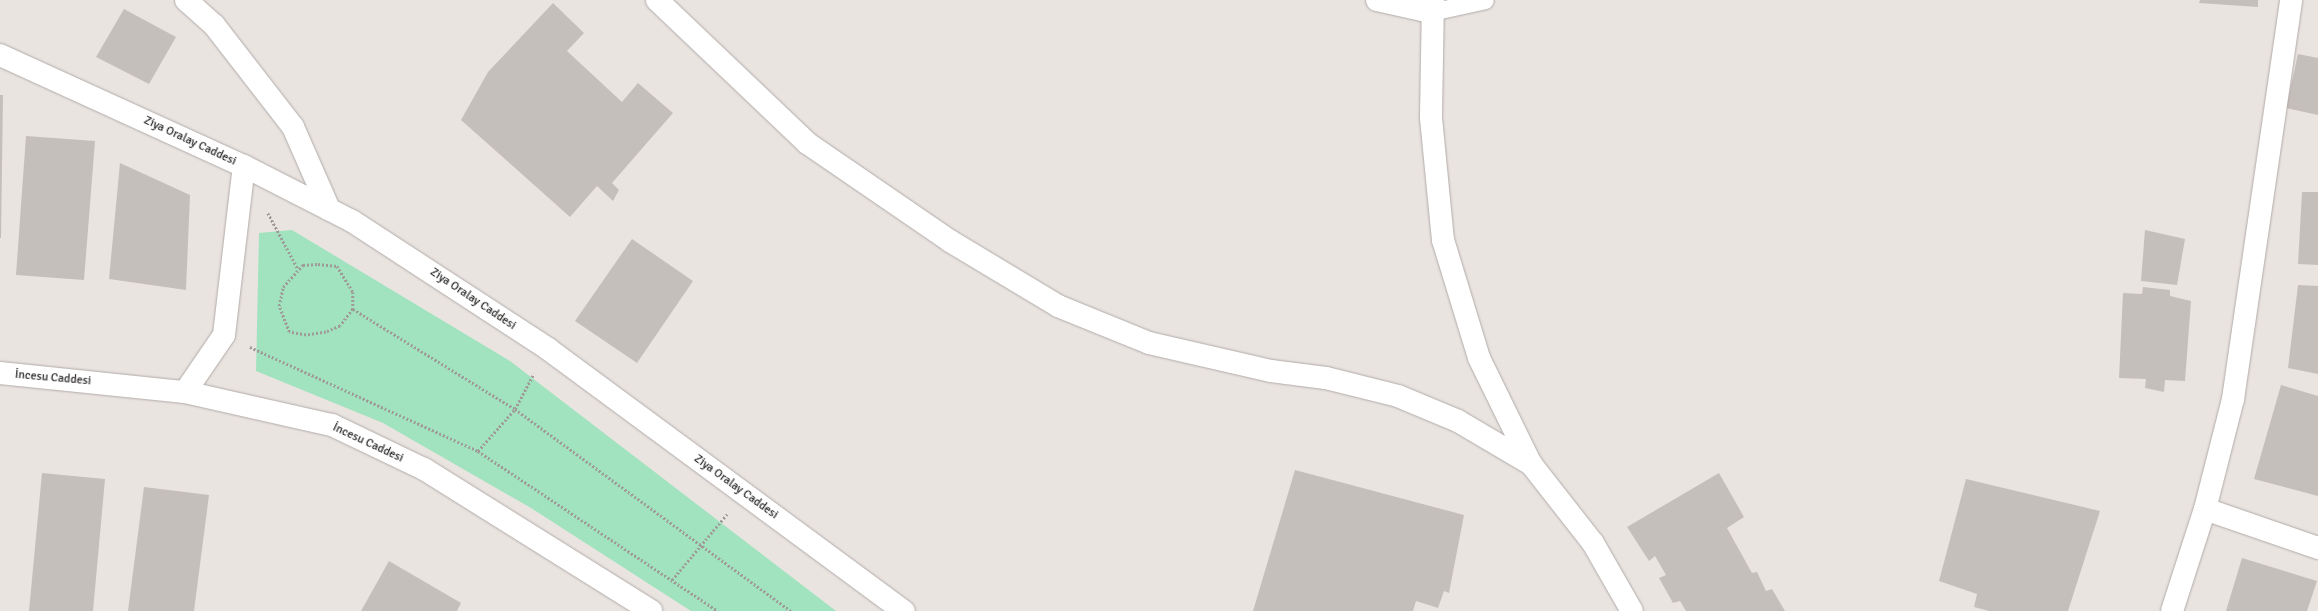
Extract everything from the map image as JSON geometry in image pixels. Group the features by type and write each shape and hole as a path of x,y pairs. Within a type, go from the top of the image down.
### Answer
{"street":[{"path":"186,0 214,25 292,127 329,209"},
{"path":"657,0 807,143 950,242 1058,306 1150,343 1271,371 1326,378 1398,396 1458,421 1531,464"},
{"path":"1378,0 1432,6 1431,118 1442,240 1479,358 1531,464 1593,544 1632,611"},
{"path":"2172,611 2206,509 2233,399 2291,0"},
{"name":"Ziya Oralay Caddesi","path":"0,55 244,166 329,209 548,349 904,611"},
{"path":"185,392 224,336 244,166"},
{"name":"İncesu Caddesi","path":"0,374 185,392 339,429 424,469 651,611"},
{"path":"2206,509 2318,548"}],"lane":[{"path":"1432,6 1485,0"}],"path":[{"path":"265,207 298,269"},
{"path":"303,265 337,266 353,292 353,309 340,326 326,332 306,336 289,332 279,306 283,287 298,269 303,265"},
{"path":"353,309 515,409 700,548 791,611"},
{"path":"224,336 478,450 718,611"},
{"path":"478,450 515,409 548,349"},
{"path":"672,580 700,548 744,492"}],"green space":[{"path":"292,230 510,361 836,611 691,611 531,508 383,423 256,371 259,233"}],"building":[{"path":"2200,0 2258,0 2258,7 2199,3"},
{"path":"553,3 584,33 567,51 622,102 638,83 673,113 612,183 619,190 613,201 597,186 570,217 461,120 488,72"},
{"path":"124,9 176,37 149,84 96,57"},
{"path":"2298,54 2318,58 2318,115 2286,108"},
{"path":"0,95 3,95 1,238 0,238"},
{"path":"26,136 95,141 84,280 16,275"},
{"path":"120,163 190,195 186,290 109,279"},
{"path":"2302,192 2318,192 2318,265 2298,264"},
{"path":"2145,230 2185,239 2177,285 2141,281"},
{"path":"632,239 693,281 637,363 575,321"},
{"path":"2298,285 2318,286 2318,374 2288,368"},
{"path":"2143,287 2170,290 2170,296 2191,301 2185,381 2165,380 2164,392 2145,388 2146,379 2119,378 2123,293 2142,294"},
{"path":"2281,385 2318,396 2318,496 2254,479"},
{"path":"1295,470 1464,515 1449,593 1444,591 1438,608 1416,601 1413,611 1253,611"},
{"path":"42,473 105,479 93,611 29,611"},
{"path":"1719,473 1744,517 1727,528 1752,573 1757,572 1766,591 1772,589 1785,611 1686,611 1680,601 1673,603 1659,578 1666,575 1655,556 1649,561 1627,527"},
{"path":"1966,479 2100,511 2068,611 1989,611 1974,607 1977,594 1939,581"},
{"path":"144,487 209,495 194,611 128,611"},
{"path":"2242,558 2317,581 2307,611 2226,611"},
{"path":"389,561 461,603 457,611 361,611"}]}
